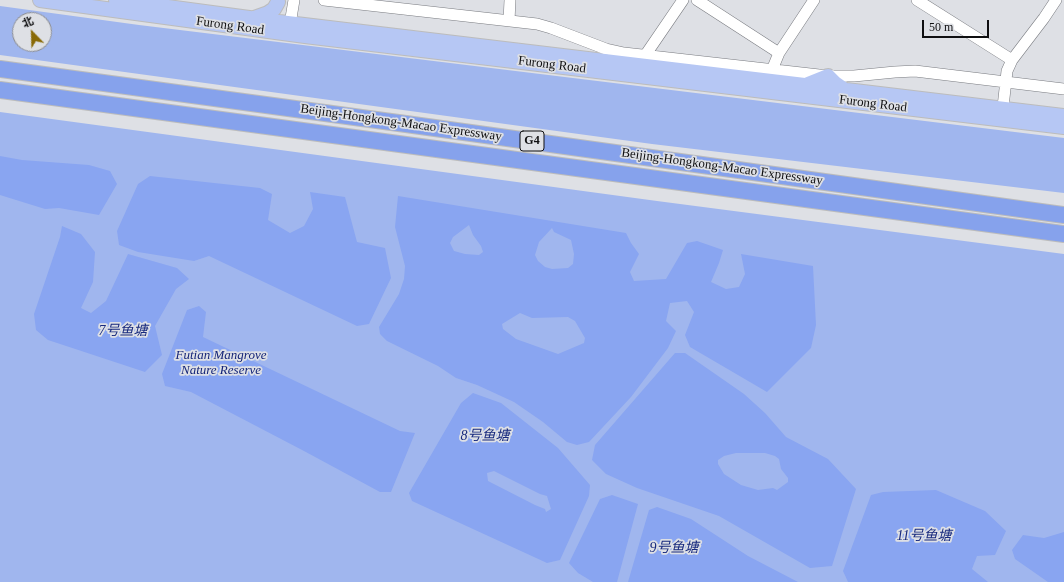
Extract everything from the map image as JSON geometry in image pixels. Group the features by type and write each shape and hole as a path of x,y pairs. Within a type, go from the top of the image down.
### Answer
{"highway":[{"name":"Beijing-Hongkong-Macao Expressway","path":"0,68 1064,215"},
{"name":"Beijing-Hongkong-Macao Expressway","path":"0,90 1064,234"}],"main road":[{"name":"Furong Road","path":"40,0 1002,114 1064,116"},
{"name":"Furong Road","path":"116,0 252,19 283,28 641,60 1002,114 1064,127"},
{"path":"252,19 274,9 278,1"},
{"path":"804,85 828,76 845,90"}],"street":[{"path":"283,28 294,0"},
{"path":"325,0 545,26 606,49 641,60 846,77 915,71 1064,89"},
{"path":"509,21 510,0"},
{"path":"641,60 683,0"},
{"path":"697,0 778,53"},
{"path":"772,70 778,53 814,0"},
{"path":"917,0 1012,60"},
{"path":"1002,114 1007,72 1012,60 1056,0"},
{"path":"278,1 283,28"}],"green space":[{"path":"0,6 44,12 12,12 12,52 52,52 52,13 1064,138 1064,193 652,144 0,55"},
{"name":"Futian Mangrove Nature Reserve","path":"0,112 657,201 1064,254 1064,582 0,582"}],"water":[{"path":"0,156 22,160 89,165 110,171 117,184 99,215 59,208 45,209 0,195"},
{"path":"150,176 260,188 272,194 268,220 290,233 304,226 313,209 310,192 345,197 357,242 385,248 391,278 369,324 357,326 209,256 194,261 138,252 119,245 117,231 138,184"},
{"path":"398,196 626,233 639,254 630,272 634,281 666,279 687,243 697,241 723,250 711,282 726,289 739,287 745,274 741,254 813,266 816,325 811,348 767,392 690,347 685,335 694,312 687,301 670,303 666,321 676,331 668,348 631,397 589,442 577,445 567,442 543,422 514,402 477,385 456,378 438,366 387,341 380,334 379,327 399,294 404,279 405,266 395,227","holes":["469,225 473,235 481,246 483,252 479,255 465,254 454,251 450,243 453,237","552,228 554,232 571,240 574,254 573,264 568,268 552,269 545,267 538,261 535,255 539,242","520,313 532,318 568,317 575,321 585,338 584,343 558,354 516,339 503,329 502,324"]},
{"name":"7号鱼塘","path":"62,226 81,234 95,252 93,282 81,308 91,313 106,301 128,254 177,268 189,279 176,289 155,326 162,355 145,372 48,340 36,330 34,314 60,237"},
{"path":"199,306 206,312 203,337 400,431 415,433 391,492 380,492 191,392 165,386 162,374 187,310"},
{"path":"675,353 685,353 744,394 765,413 786,437 828,459 856,489 832,566 810,568 719,516 637,488 606,474 592,460 595,445","holes":["736,453 765,453 779,459 781,469 788,478 788,482 777,490 773,488 758,490 741,485 724,474 718,464 718,460 724,456"]},
{"name":"8号鱼塘","path":"473,393 501,403 558,448 590,485 589,496 560,560 547,563 412,501 409,493 461,403","holes":["494,471 547,496 551,509 546,512 545,509 488,481 487,473"]},
{"name":"11号鱼塘","path":"936,490 985,511 1006,531 995,555 977,556 972,569 988,582 848,582 843,571 871,495 883,492"},
{"path":"612,495 638,504 617,582 593,582 578,573 569,563 600,499"},
{"name":"9号鱼塘","path":"657,507 691,519 748,556 798,582 628,582 649,510"},
{"path":"1064,532 1064,582 1048,582 1015,559 1012,550 1023,535 1044,538"}]}
